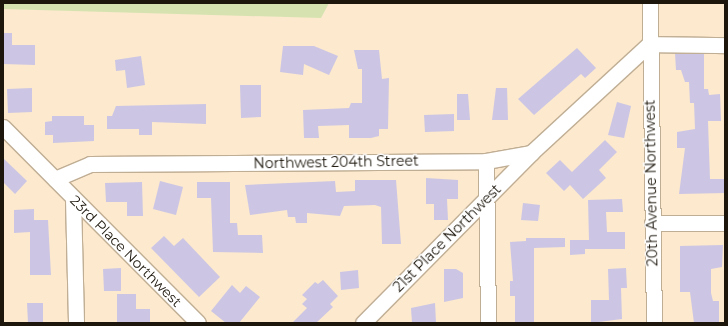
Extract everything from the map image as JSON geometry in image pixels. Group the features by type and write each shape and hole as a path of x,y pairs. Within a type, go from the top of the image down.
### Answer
{"street":[{"name":"20th Avenue Northwest","path":"650,3 649,44 654,323"},
{"path":"531,153 649,44 725,45"},
{"path":"3,127 55,179"},
{"name":"Northwest 204th Street","path":"55,179 90,164 486,161 531,153"},
{"name":"21st Place Northwest","path":"363,323 531,153"},
{"path":"486,161 488,197 488,323"},
{"name":"23rd Place Northwest","path":"55,179 73,199 198,323"},
{"path":"73,199 76,323"},
{"path":"652,223 725,224"}],"green space":[{"path":"3,3 329,3 321,18 3,9"}],"building":[{"path":"3,33 12,33 12,45 35,45 35,65 3,64"},
{"path":"283,46 314,46 338,56 329,75 304,64 303,75 280,72"},
{"path":"577,48 596,68 585,78 581,74 534,115 518,99"},
{"path":"354,50 379,50 382,79 389,78 388,129 379,129 379,136 371,138 349,138 349,125 318,126 319,138 304,138 303,110 349,108 351,103 362,103 362,69 358,69"},
{"path":"675,53 704,54 704,89 708,89 709,95 720,94 721,121 708,121 710,179 725,179 725,193 679,194 685,148 677,148 677,132 695,129 694,103 690,103 689,82 685,82 681,70 676,70"},
{"path":"141,56 145,85 127,88 125,70 116,71 115,60"},
{"path":"240,85 261,85 261,117 241,118"},
{"path":"32,88 32,112 8,113 7,89"},
{"path":"496,88 507,88 508,120 492,120"},
{"path":"457,94 468,94 470,120 457,120"},
{"path":"617,102 631,106 624,138 608,135"},
{"path":"206,104 206,124 152,122 152,135 139,135 139,129 107,129 107,116 112,116 116,106"},
{"path":"454,114 454,131 425,132 424,115"},
{"path":"52,116 84,116 84,125 94,125 94,141 53,143 53,135 45,135 45,122 52,121"},
{"path":"605,140 617,152 599,170 606,178 583,199 570,185 564,191 546,173 560,160 572,172"},
{"path":"3,158 27,181 15,194 3,182"},
{"path":"426,178 458,180 458,199 447,199 448,220 434,220 434,204 426,204"},
{"path":"355,180 396,180 401,244 382,244 381,207 375,205 344,206 340,216 307,213 307,223 296,223 295,217 288,217 287,210 250,215 245,185 335,181 336,192 355,191"},
{"path":"160,181 183,187 176,215 153,209"},
{"path":"142,182 143,216 127,216 127,202 106,202 105,183"},
{"path":"197,182 230,182 230,223 237,223 238,235 262,235 263,253 213,252 211,198 197,198"},
{"path":"622,199 623,212 606,212 607,232 625,232 625,249 585,249 585,254 570,255 570,240 589,240 588,200"},
{"path":"523,203 540,205 538,221 521,220"},
{"path":"34,209 34,220 48,220 51,275 30,275 30,232 14,233 14,210"},
{"path":"164,236 174,246 183,238 220,277 199,297 151,248"},
{"path":"526,238 565,238 565,247 534,248 534,323 515,323 515,296 510,296 510,281 513,281 510,242 526,241"},
{"path":"723,245 722,267 711,269 711,293 713,301 719,301 719,323 694,323 690,292 680,292 680,246"},
{"path":"121,268 121,291 104,291 103,269"},
{"path":"626,268 627,288 621,288 622,319 591,323 591,300 609,300 608,269"},
{"path":"444,269 456,269 463,273 463,298 444,302"},
{"path":"358,270 359,288 341,290 340,272"},
{"path":"323,280 338,296 330,304 333,307 316,323 292,323 307,308 302,304 307,299 302,295 315,282 318,284"},
{"path":"232,285 240,293 246,286 260,297 239,323 226,323 211,311"},
{"path":"117,294 136,294 136,309 150,309 150,323 117,323"},
{"path":"27,303 43,303 43,323 28,323"},
{"path":"435,303 436,323 412,323 411,308"}]}
